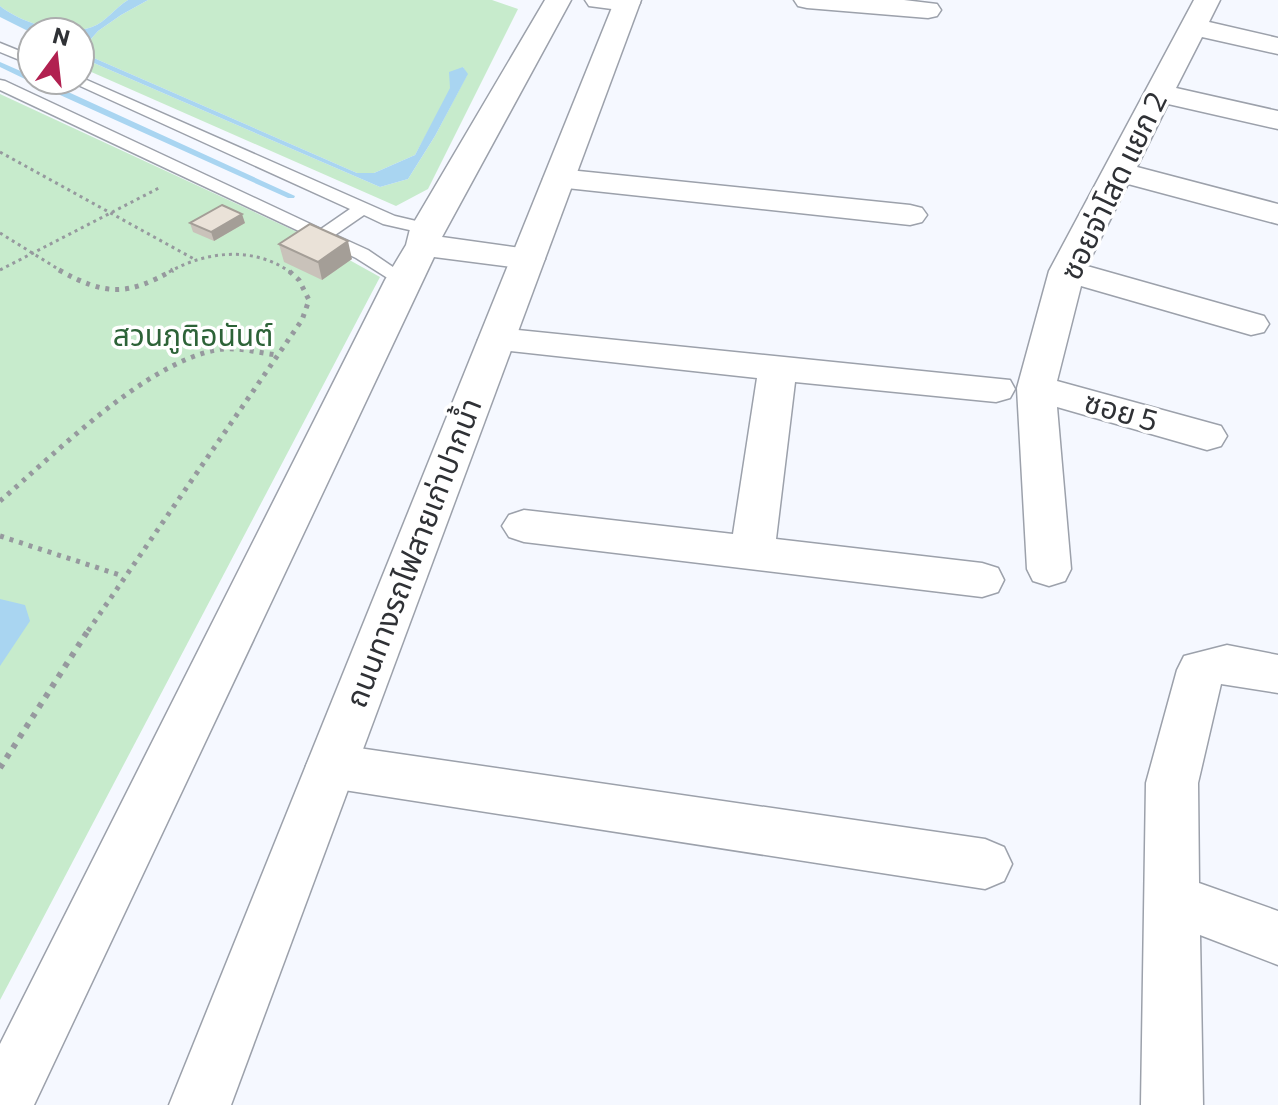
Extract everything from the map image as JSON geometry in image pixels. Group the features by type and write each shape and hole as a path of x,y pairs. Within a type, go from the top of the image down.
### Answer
{"street":[{"path":"2,1105 418,251 558,0"},
{"path":"807,0 928,10"},
{"name":"ถนนทางรถไฟสายเก่าปากน้ำ","path":"200,1105 559,179 618,1"},
{"path":"1200,14 1278,46"},
{"name":"ซอยจ่าโสด แยก 2","path":"1049,569 1036,388 1067,271 1200,14"},
{"path":"1158,93 1278,120"},
{"path":"1118,172 1278,214"},
{"path":"559,179 910,215"},
{"path":"418,251 528,259"},
{"path":"1067,271 1251,324"},
{"path":"497,340 996,389"},
{"path":"752,553 777,369"},
{"name":"ซอย 5","path":"1036,388 1207,436"},
{"path":"524,526 982,580"},
{"path":"1172,1105 1172,783 1201,670 1227,664 1278,674"},
{"path":"331,766 985,864"},
{"path":"1172,899 1278,938"}],"lane":[{"path":"3,88 362,254 418,251"},
{"path":"96,90 389,220 418,251"},
{"path":"323,235 363,208"}],"path":[{"path":"0,152 194,259"},
{"path":"0,270 188,172"},
{"path":"0,233 83,283 113,291 139,288 194,259 223,254 249,256 274,263 296,276 309,300 302,320 123,576 0,768"},
{"path":"0,501 138,387 188,357 219,349 278,355"},
{"path":"0,536 123,576"}],"green space":[{"path":"0,0 128,0 96,25 96,16 16,16 0,6"},
{"path":"148,0 492,0 518,9 428,189 396,206 96,74 96,64 380,187 408,179 467,75 463,67 415,155 374,173 357,173 96,59 96,33"},
{"name":"สวนภูติอนันต์","path":"0,94 308,237 380,277 0,1000"}],"water":[{"path":"128,0 148,0 96,33 96,25"},
{"path":"0,6 16,16 16,25 0,17"},
{"path":"96,59 357,173 374,173 415,155 450,88 449,72 463,67 468,74 408,179 380,187 96,64"},
{"path":"0,599 25,605 30,621 0,666"}],"building":[{"path":"222,205 242,214 211,232 190,223"},
{"path":"310,224 348,241 318,262 279,244"}],"waterway":[{"path":"0,64 16,72"},
{"path":"70,96 291,196"}]}
